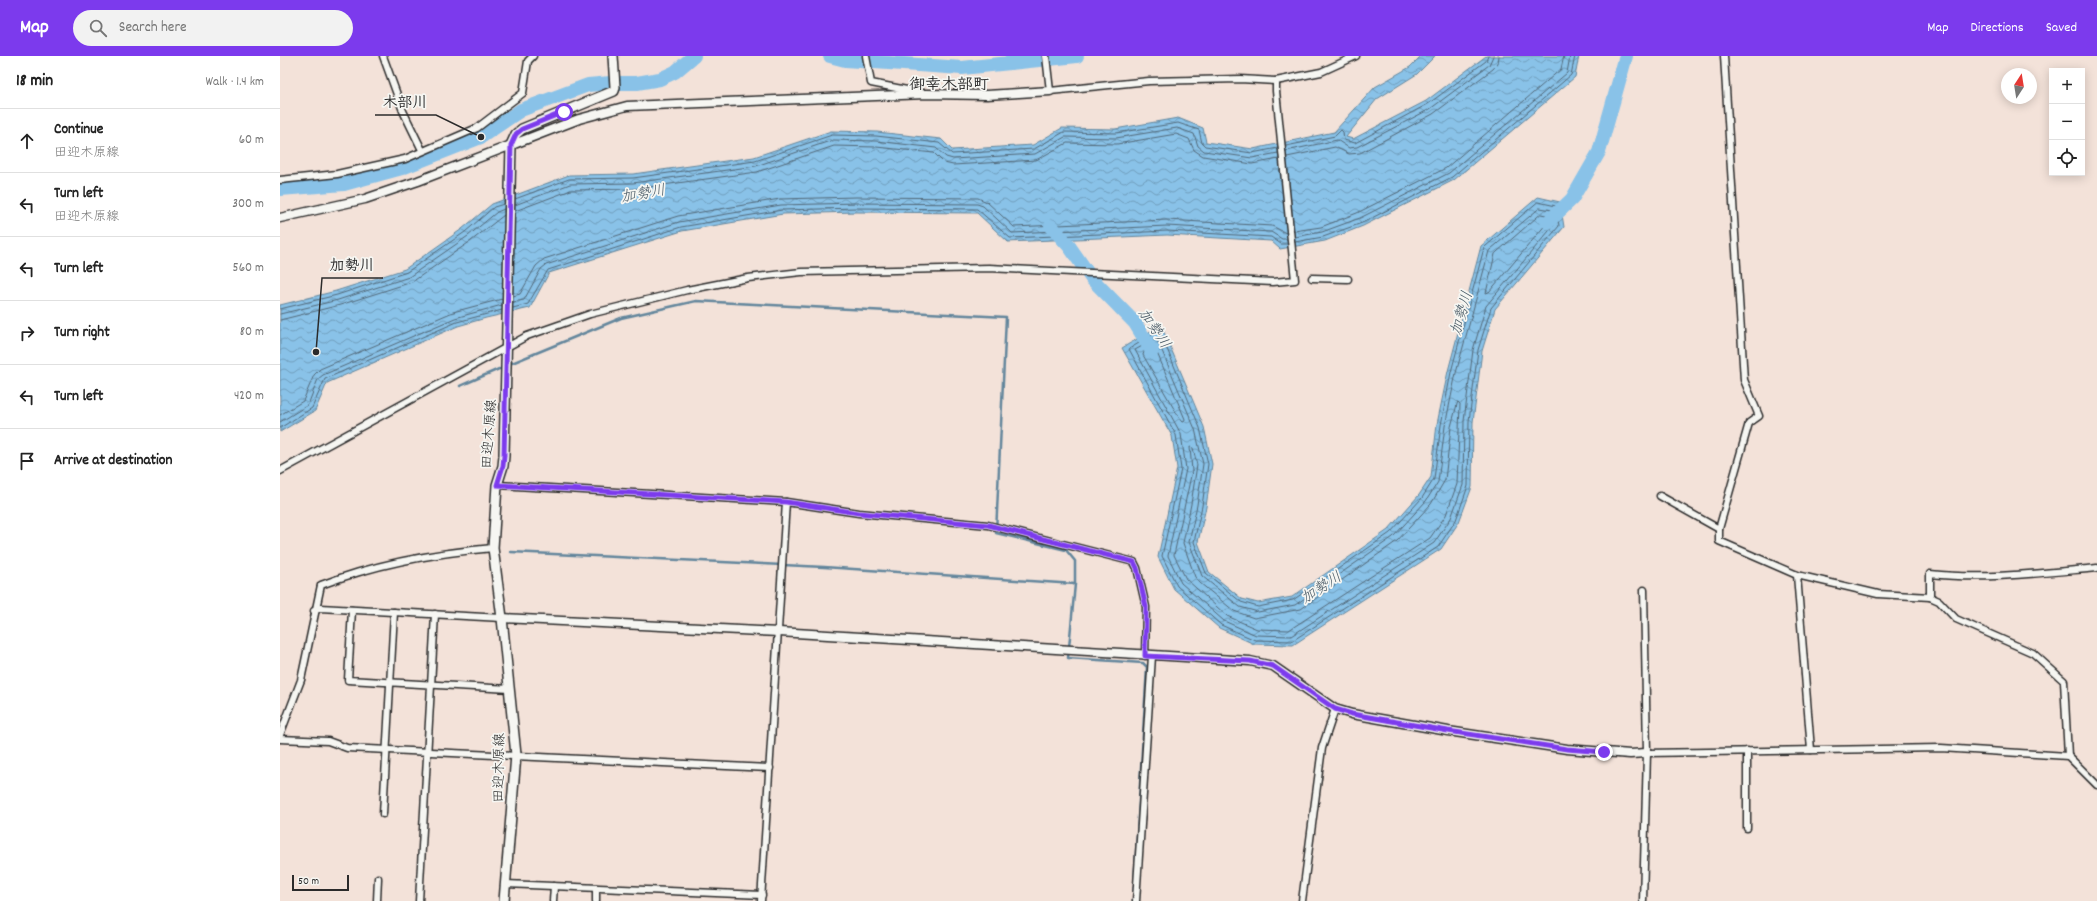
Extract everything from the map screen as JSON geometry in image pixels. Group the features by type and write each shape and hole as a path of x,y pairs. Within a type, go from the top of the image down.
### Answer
{"main road":[{"path":"511,145 516,134 522,129 614,91 613,56"},
{"name":"田迎木原線","path":"504,901 516,755 510,689 493,548 497,485 503,466 504,456 511,145"}],"street":[{"path":"383,56 403,111 422,150"},
{"path":"280,180 337,174 405,158 477,128 519,98 523,93 528,61 533,56"},
{"path":"866,56 871,83 926,94"},
{"path":"1046,56 1050,91"},
{"path":"280,218 373,196 418,182 579,119 627,106 926,94 987,95 1050,91 1149,81 1240,79 1276,81 1321,72 1356,56"},
{"path":"1724,56 1744,380 1758,416 1749,423 1719,529 1719,541 1797,575 1878,594 1930,597 1939,601 1956,619 2033,653 2064,681 2068,756"},
{"path":"280,471 527,336 621,305 748,278 801,272 989,268 1274,282 1295,280 1276,81"},
{"path":"1312,278 1348,279"},
{"path":"497,485 786,502 859,513 988,525 1134,562 1137,568 1146,607 1148,656 1136,901"},
{"path":"1660,496 1719,529"},
{"path":"506,884 761,898 779,632 786,502"},
{"path":"280,735 301,680 314,611 321,585 361,571 460,550 493,548"},
{"path":"1930,597 1930,574 1962,578 1988,578 2097,568"},
{"path":"1797,575 1810,750"},
{"path":"1643,901 1647,753 1644,590"},
{"path":"314,611 320,608 779,632 1148,656 1250,661 1273,666 1335,709 1352,714 1448,731 1567,749 1630,754 1941,748 2068,756 2097,785"},
{"path":"352,610 348,680 510,689"},
{"path":"383,814 394,612"},
{"path":"419,901 435,614"},
{"path":"1302,901 1322,748 1335,709"},
{"path":"280,739 328,741 347,748 770,768"},
{"path":"1747,751 1747,828"},
{"path":"377,901 378,878"},
{"path":"553,901 554,886"},
{"path":"596,888 596,901"}],"water":[{"path":"1421,56 1435,56 1417,74 1377,99 1346,137 1353,139 1426,101 1486,56 1579,56 1575,77 1454,180 1363,226 1325,241 1280,249 1271,241 1167,235 1008,242 977,213 856,212 783,214 682,231 549,273 530,308 458,326 327,383 315,411 280,432 280,305 336,291 405,269 462,229 492,204 569,175 633,174 754,157 831,131 877,132 941,139 952,150 1033,145 1062,128 1115,129 1178,118 1203,128 1206,142 1253,149 1334,132 1375,87 1410,67"},
{"path":"1538,197 1560,202 1564,227 1495,309 1482,351 1473,422 1472,487 1459,522 1441,549 1293,645 1254,644 1219,628 1174,589 1158,557 1177,468 1172,436 1122,348 1161,325 1204,427 1212,464 1206,507 1198,542 1209,572 1242,599 1258,603 1292,597 1388,530 1419,495 1431,477 1437,424 1448,371 1481,246"}],"waterway":[{"path":"280,189 344,184 402,168 481,137 521,110 588,85 637,83 660,79 675,72 694,56"},
{"path":"830,56 845,60 962,68 1077,56"},
{"name":"加勢川","path":"1548,222 1572,199 1599,152 1626,56"},
{"name":"加勢川","path":"1051,226 1069,246 1092,279 1135,323 1152,351"},
{"path":"512,363 621,318 696,301 1006,317 996,533 1066,550 1075,561 1075,584 1068,658 1143,663 1147,667 1133,901"},
{"path":"460,386 499,369"},
{"path":"511,552 824,567 1075,584"}],"place":[{"name":"木部川","path":"481,137"},
{"name":"加勢川","path":"316,352"}],"district":[{"name":"御幸木部町","path":"949,83"}],"route":[{"path":"564,112 522,129 516,134 511,145 505,407 503,424 504,456 503,466 497,485 786,502 859,513 941,520 998,527 1134,562 1137,568 1146,607 1145,656 1250,661 1273,666 1335,709 1352,714 1448,731 1567,749 1604,752"}]}
